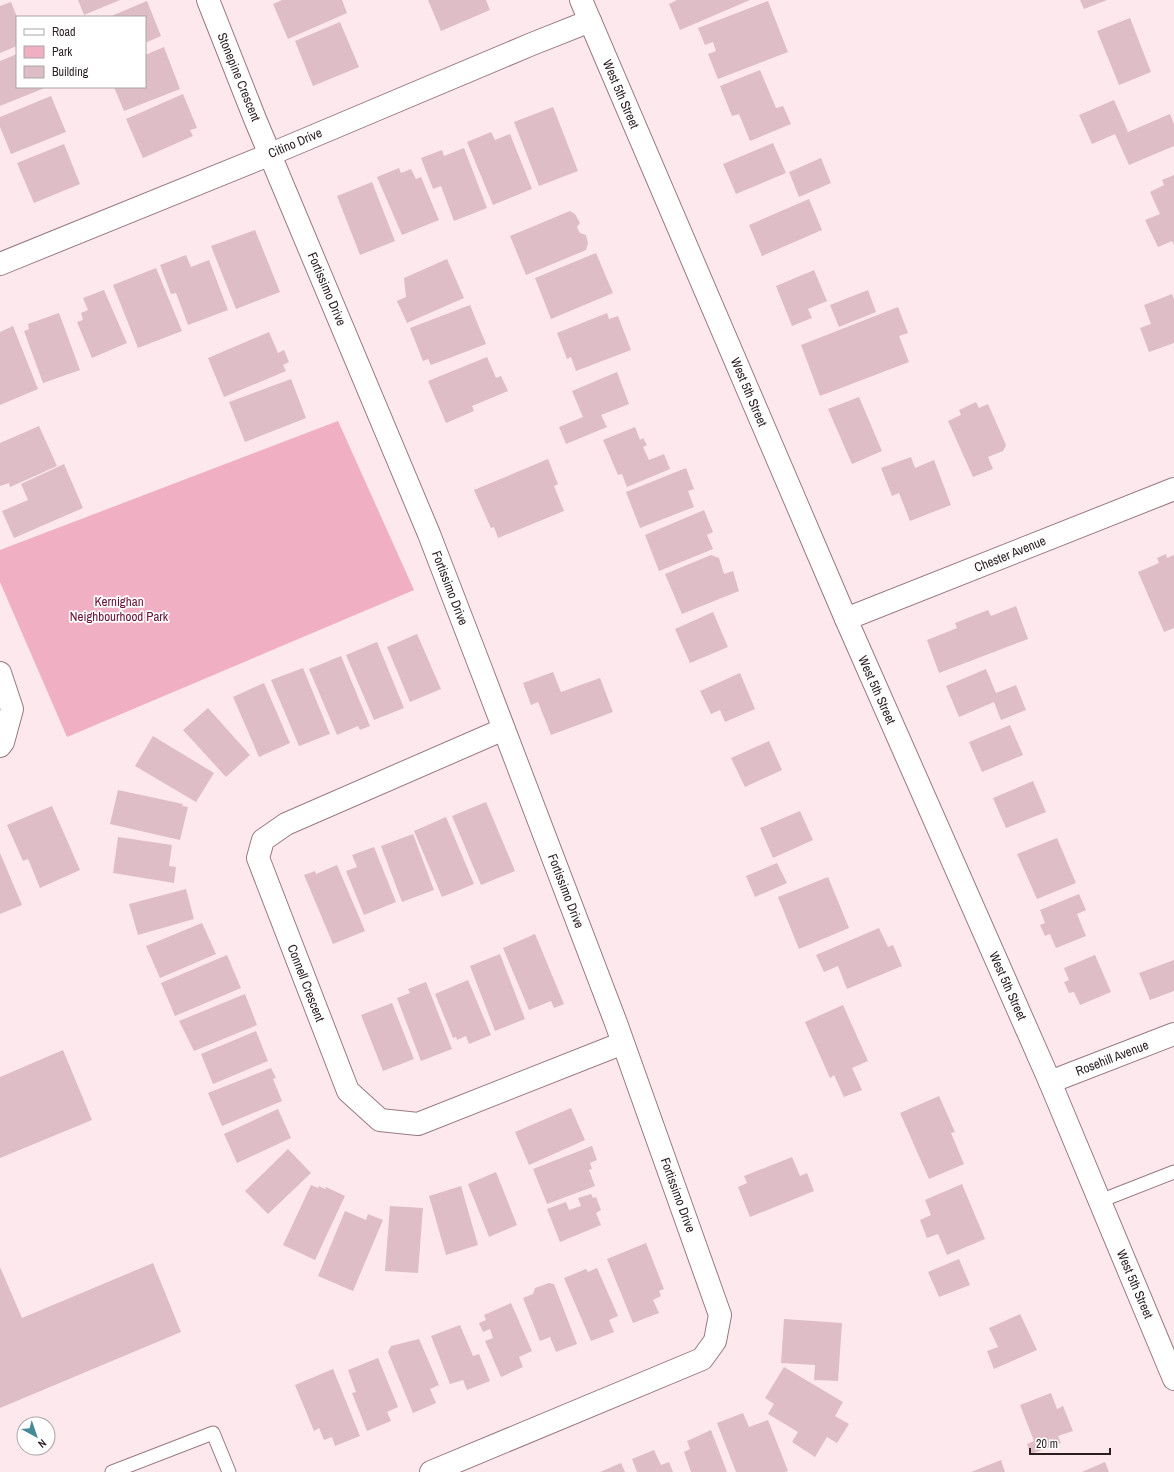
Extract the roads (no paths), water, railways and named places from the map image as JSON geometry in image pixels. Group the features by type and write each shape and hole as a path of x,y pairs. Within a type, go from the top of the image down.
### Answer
{"street":[{"name":"Stonepine Crescent","path":"208,0 270,154"},
{"name":"West 5th Street","path":"581,0 846,619 1050,1082 1174,1379"},
{"name":"Citino Drive","path":"0,264 590,21"},
{"name":"Fortissimo Drive","path":"270,154 428,534 504,729 623,1043 720,1315 716,1341 702,1359 431,1472"},
{"name":"Chester Avenue","path":"846,619 1174,489"},
{"path":"0,674 12,709 2,744"},
{"name":"Connell Crescent","path":"504,729 286,824 263,840 258,858 348,1091 380,1120 418,1124 623,1043"},
{"name":"Rosehill Avenue","path":"1050,1082 1174,1034"}],"lane":[{"path":"1100,1201 1174,1172"},
{"path":"112,1472 213,1433 229,1472"}],"park label":[{"name":"Kernighan Neighbourhood Park","path":"119,608"}]}
